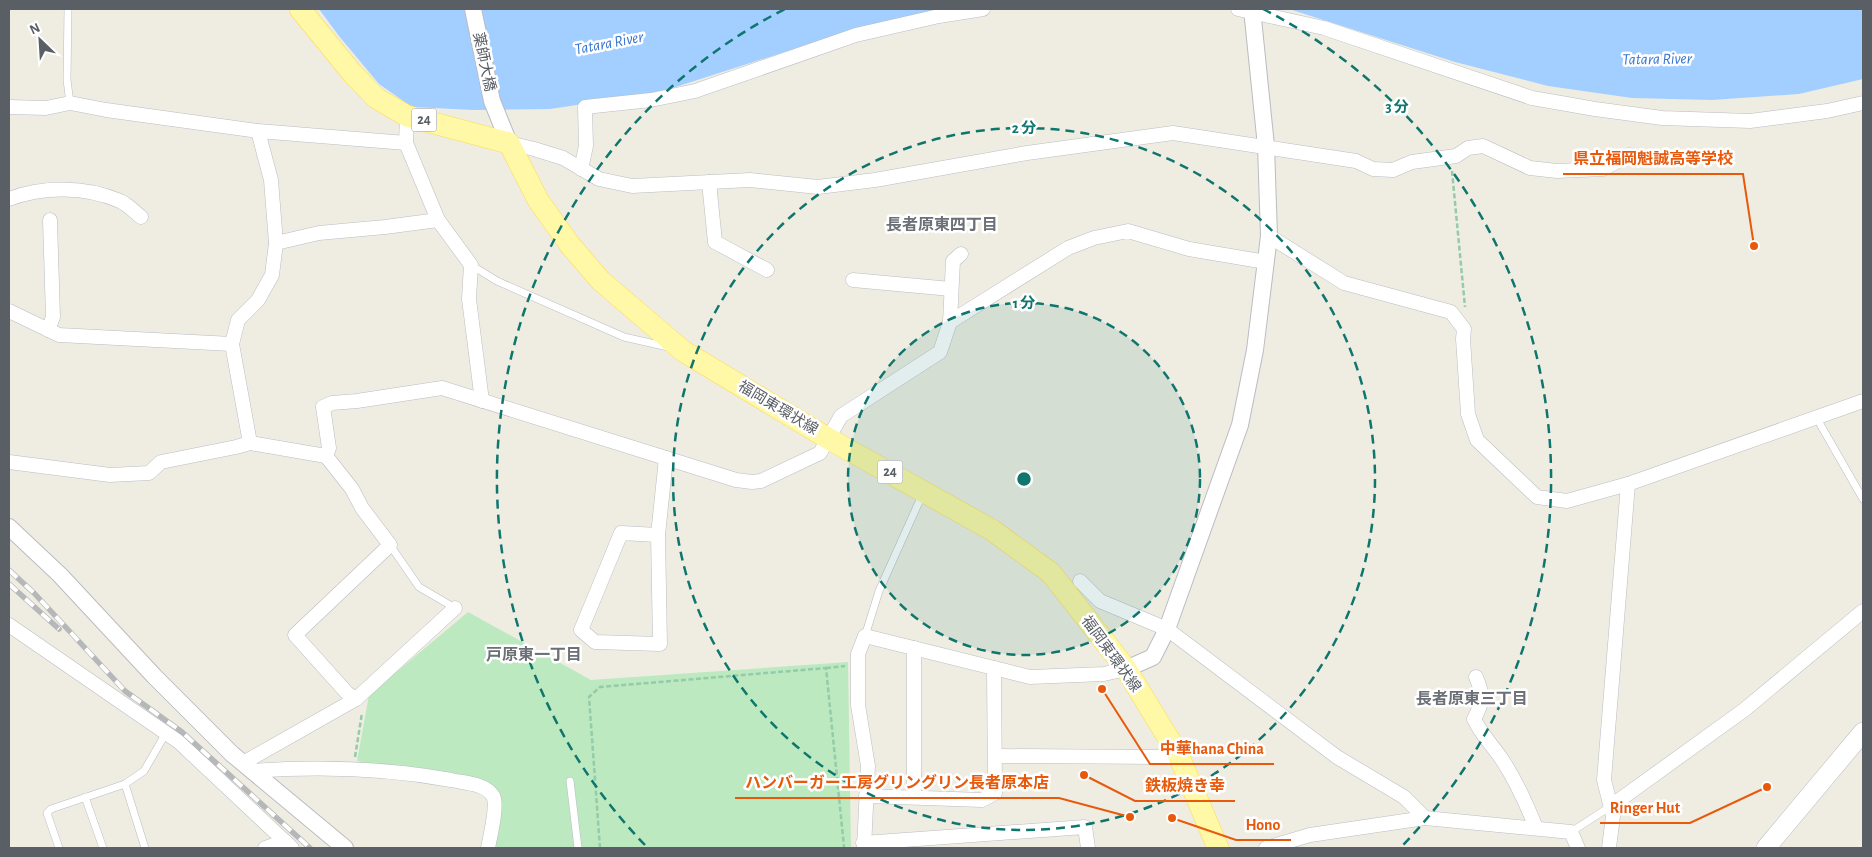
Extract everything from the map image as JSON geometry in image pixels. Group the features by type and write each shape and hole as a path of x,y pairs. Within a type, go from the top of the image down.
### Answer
{"main road":[{"name":"24","path":"300,9 352,73 376,98 407,116 509,143"},
{"name":"福岡東環状線","path":"509,143 538,200 570,246 601,281 683,351 829,439 992,530 1050,573 1126,670 1178,754 1218,848"},
{"path":"1766,848 1863,732"}],"street":[{"name":"薬師大橋","path":"473,9 485,75 497,115 509,143"},
{"path":"581,169 586,146 585,108 651,100 695,92 856,35 939,16 983,9"},
{"path":"1088,848 1085,827 864,846 868,766 858,705 858,654 864,636 1030,677 1104,674 1126,670 1153,658 1167,629 1240,425 1255,350 1269,236 1266,146 1248,9 1324,28 1532,98 1595,109 1662,118 1750,121 1827,111 1863,103"},
{"path":"9,108 46,108 70,103 106,110 258,131 406,143"},
{"path":"407,116 406,143 438,220 471,265 469,299 482,401"},
{"path":"250,443 232,344 238,320 258,300 272,276 276,243 271,180 258,131"},
{"path":"509,143 563,158 599,179 632,186 750,180 818,187 875,180 1027,153 1173,133 1356,160 1373,169 1383,170 1393,170 1412,162 1456,156 1468,148 1483,146 1530,168 1557,171 1603,169 1629,155"},
{"path":"709,182 715,242 766,270"},
{"path":"9,199 24,193 54,190 86,191 121,201 141,217"},
{"path":"48,330 54,317 50,220"},
{"path":"276,243 320,233 438,220"},
{"path":"950,322 1068,248 1094,238 1128,231 1189,249 1266,262"},
{"path":"1269,236 1344,283 1451,312 1464,329 1468,414 1477,440 1537,497 1567,501 1628,484 1863,401"},
{"path":"326,456 329,448 323,407 332,404 357,402 442,388 736,480 760,481 820,453 841,416 940,352 950,322 953,262 961,254"},
{"path":"853,280 951,289"},
{"path":"9,311 58,335 232,344"},
{"path":"9,462 110,475 149,473 161,462 250,443 326,456 352,489 362,508 390,544 295,635 347,692 356,699"},
{"path":"658,535 621,533 580,630 595,642 660,644 658,535 666,458"},
{"path":"1609,848 1613,816 1604,780 1628,484"},
{"path":"9,527 60,575 154,676 248,767 346,848"},
{"path":"1080,581 1100,601 1167,629 1337,757 1404,798 1425,818"},
{"path":"248,767 356,699 455,608"},
{"path":"1611,806 1744,710 1863,611"},
{"path":"9,625 179,742 288,845"},
{"path":"914,648 914,797"},
{"path":"866,796 982,800 995,793 994,668"},
{"path":"1476,677 1483,702 1474,719 1502,760 1530,812 1536,828"},
{"path":"996,756 1162,757 1178,754"},
{"path":"248,767 353,769 413,773 480,786 491,793 496,800 488,848"},
{"path":"1266,848 1310,836 1425,818 1571,832 1578,848"},
{"path":"265,848 288,845"}],"lane":[{"path":"68,9 67,80 70,103"},
{"path":"471,265 497,280 624,337 683,351"},
{"path":"1816,417 1863,499"},
{"path":"864,636 879,591 924,491"},
{"path":"390,544 419,587 455,608"},
{"path":"59,848 47,813 51,809 125,784 144,771 166,733"},
{"path":"570,781 578,848"},
{"path":"125,784 146,848"},
{"path":"86,797 103,848"},
{"path":"1571,832 1611,806"}],"path":[{"path":"1451,156 1465,308 1464,329"},
{"path":"600,848 589,697 600,687 858,665"},
{"path":"826,668 842,848"},
{"path":"353,769 363,706 356,699"}],"green space":[{"path":"468,612 591,680 848,662 851,848 494,848 500,813 500,794 484,783 357,761 369,695"}],"water":[{"name":"Tatara River","path":"319,9 942,9 862,27 657,93 550,109 474,110 412,107 379,84"},
{"name":"Tatara River","path":"1289,9 1863,9 1863,79 1799,94 1712,100 1632,98 1548,86 1455,62"}],"railway":[{"path":"9,570 34,593 125,691 182,732 310,848"},
{"path":"9,584 59,629"}],"place":[{"name":"県立福岡魁誠高等学校","path":"1754,246"},
{"name":"中華hana China","path":"1102,689"},
{"name":"鉄板焼き幸","path":"1084,775"},
{"name":"Ringer Hut","path":"1767,787"},
{"name":"ハンバーガー工房グリングリン長者原本店","path":"1130,817"},
{"name":"Hono","path":"1172,818"}],"district":[{"name":"長者原東四丁目","path":"942,225"},
{"name":"戸原東一丁目","path":"534,655"},
{"name":"長者原東三丁目","path":"1472,699"}]}
